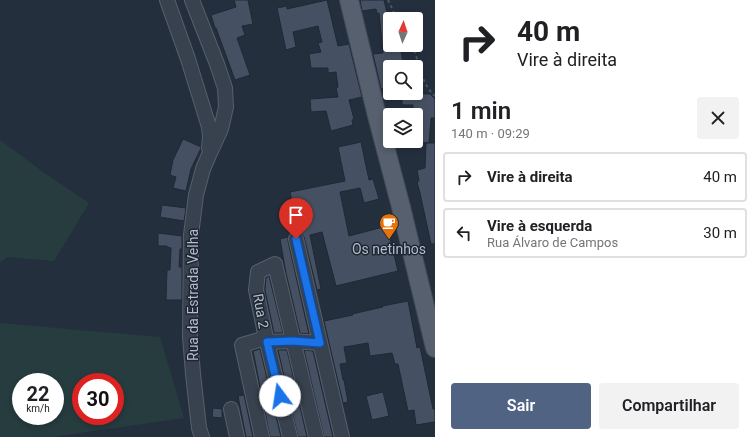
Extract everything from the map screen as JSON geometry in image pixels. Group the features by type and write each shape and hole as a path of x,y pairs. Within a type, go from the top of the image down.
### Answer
{"main road":[{"path":"349,0 434,339"}],"street":[{"name":"Rua da Estrada Velha","path":"167,0 188,59 209,127 210,137 208,155"},
{"name":"Rua da Estrada Velha","path":"192,0 225,88 226,107 222,128 208,155 203,169 196,195 191,235 190,336 193,374 202,437"},
{"path":"296,239 342,437"},
{"name":"Rua 2","path":"290,437 266,340 256,290 258,272 275,264 293,341"},
{"path":"262,437 242,345 266,340 320,343"},
{"path":"293,341 316,437"},
{"path":"231,409 237,437"}],"path":[{"path":"388,0 394,12"},
{"path":"414,52 426,85 435,96"}],"green space":[{"path":"0,140 43,172 89,203 54,261 8,257 0,262"},
{"path":"0,323 160,337 184,418 52,437 0,437"}],"building":[{"path":"234,0 248,0 253,24 242,26 245,35 237,38 250,75 235,80 211,15 236,7"},
{"path":"327,0 338,46 349,44 362,97 349,100 354,119 352,120 353,125 331,131 326,111 311,112 310,99 338,97 336,88 338,87 336,72 328,73 328,68 311,68 309,54 321,52 318,43 322,42 318,26 293,32 296,47 286,50 277,8 287,6 287,9"},
{"path":"360,0 384,0 387,12 383,12 383,52 401,52 403,60 383,60 383,89 381,89 373,54 383,53 379,13 377,14 376,9 362,11"},
{"path":"423,94 430,94 435,99 435,118 431,118 429,143 423,143 423,108 413,108 413,105 402,105 402,100 423,100"},
{"path":"183,139 201,147 191,169 186,191 173,188 176,177 170,175 173,160"},
{"path":"361,142 369,180 373,179 379,199 364,203 360,188 340,192 349,236 387,226 398,271 336,286 322,232 310,235 321,289 317,290 304,237 300,232 297,215 295,216 290,192 345,181 338,147"},
{"path":"426,143 435,143 435,244 431,244 417,182 419,181 417,170 425,168"},
{"path":"162,205 186,208 184,221 160,217"},
{"path":"158,233 182,236 182,249 180,249 179,267 182,267 182,300 166,300 167,270 170,270 171,248 167,246 158,246"},
{"path":"288,237 309,334 300,333 286,273 280,239"},
{"path":"269,276 283,333 274,333 265,290 266,278"},
{"path":"408,301 417,348 420,347 433,409 435,409 435,422 416,425 414,410 408,411 398,364 395,364 392,353 370,356 368,343 344,347 347,363 340,364 348,402 343,403 324,321"},
{"path":"260,349 281,437 270,437 253,351"},
{"path":"278,350 287,350 307,437 298,437"},
{"path":"304,350 313,351 333,437 324,437"},
{"path":"383,392 389,416 372,420 366,396"},
{"path":"244,395 253,437 246,437 238,396"},
{"path":"213,408 222,409 222,418 212,417"}],"place":[{"name":"Os netinhos","path":"389,240"}],"route":[{"path":"280,396 267,342 293,341 320,343 296,239"}]}
